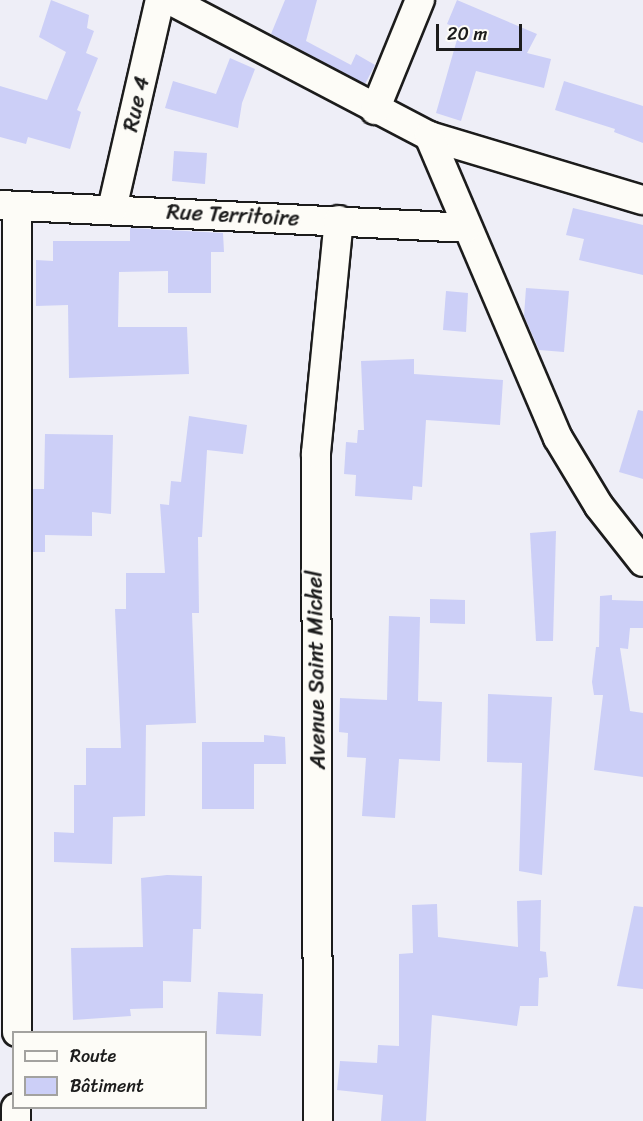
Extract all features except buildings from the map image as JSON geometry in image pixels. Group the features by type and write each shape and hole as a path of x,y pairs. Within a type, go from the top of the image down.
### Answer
{"street":[{"name":"Rue 4","path":"112,209 160,0"},
{"path":"170,0 375,110 429,136 643,200"},
{"path":"375,110 420,0"},
{"path":"429,136 465,228 558,438 599,506 643,562"},
{"name":"Rue Territoire","path":"8,205 465,228"},
{"path":"8,205 16,1031"},
{"name":"Avenue Saint Michel","path":"318,1121 316,453 339,220"}]}
